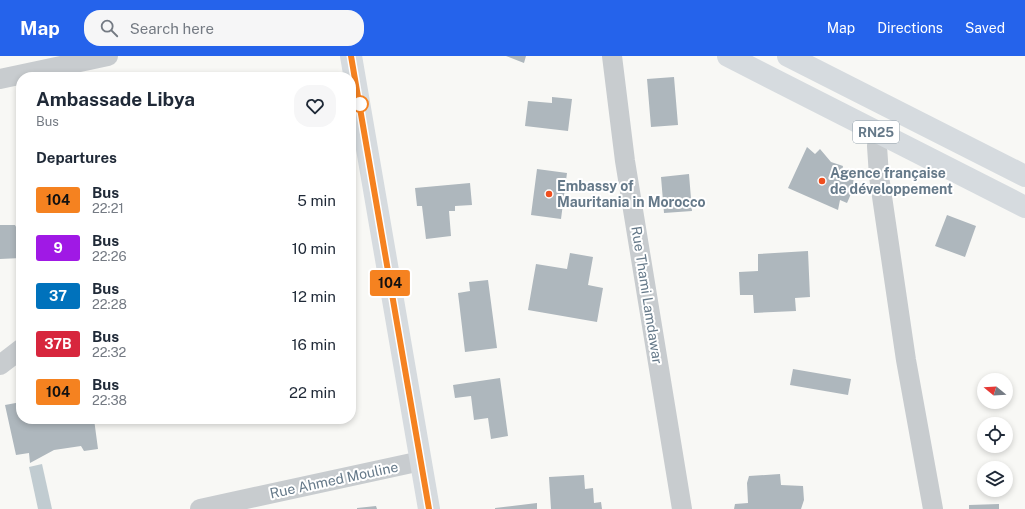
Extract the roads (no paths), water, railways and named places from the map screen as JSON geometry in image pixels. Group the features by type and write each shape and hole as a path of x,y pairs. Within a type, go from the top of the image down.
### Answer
{"main road":[{"path":"351,56 354,72"},
{"name":"RN25","path":"728,56 1025,207"},
{"name":"RN25","path":"788,56 1025,176"},
{"path":"356,85 429,509"}],"street":[{"path":"44,72 87,65 108,56"},
{"name":"Rue Thami Lamdawar","path":"612,56 625,161 682,509"},
{"path":"0,79 16,76"},
{"path":"879,134 877,146 879,176 906,360 933,509"},
{"path":"0,365 16,353"},
{"name":"Rue Ahmed Mouline","path":"200,509 421,461"}],"place":[{"name":"Agence française de développement","path":"822,181"},
{"name":"Embassy of Mauritania in Morocco","path":"549,194"}]}
